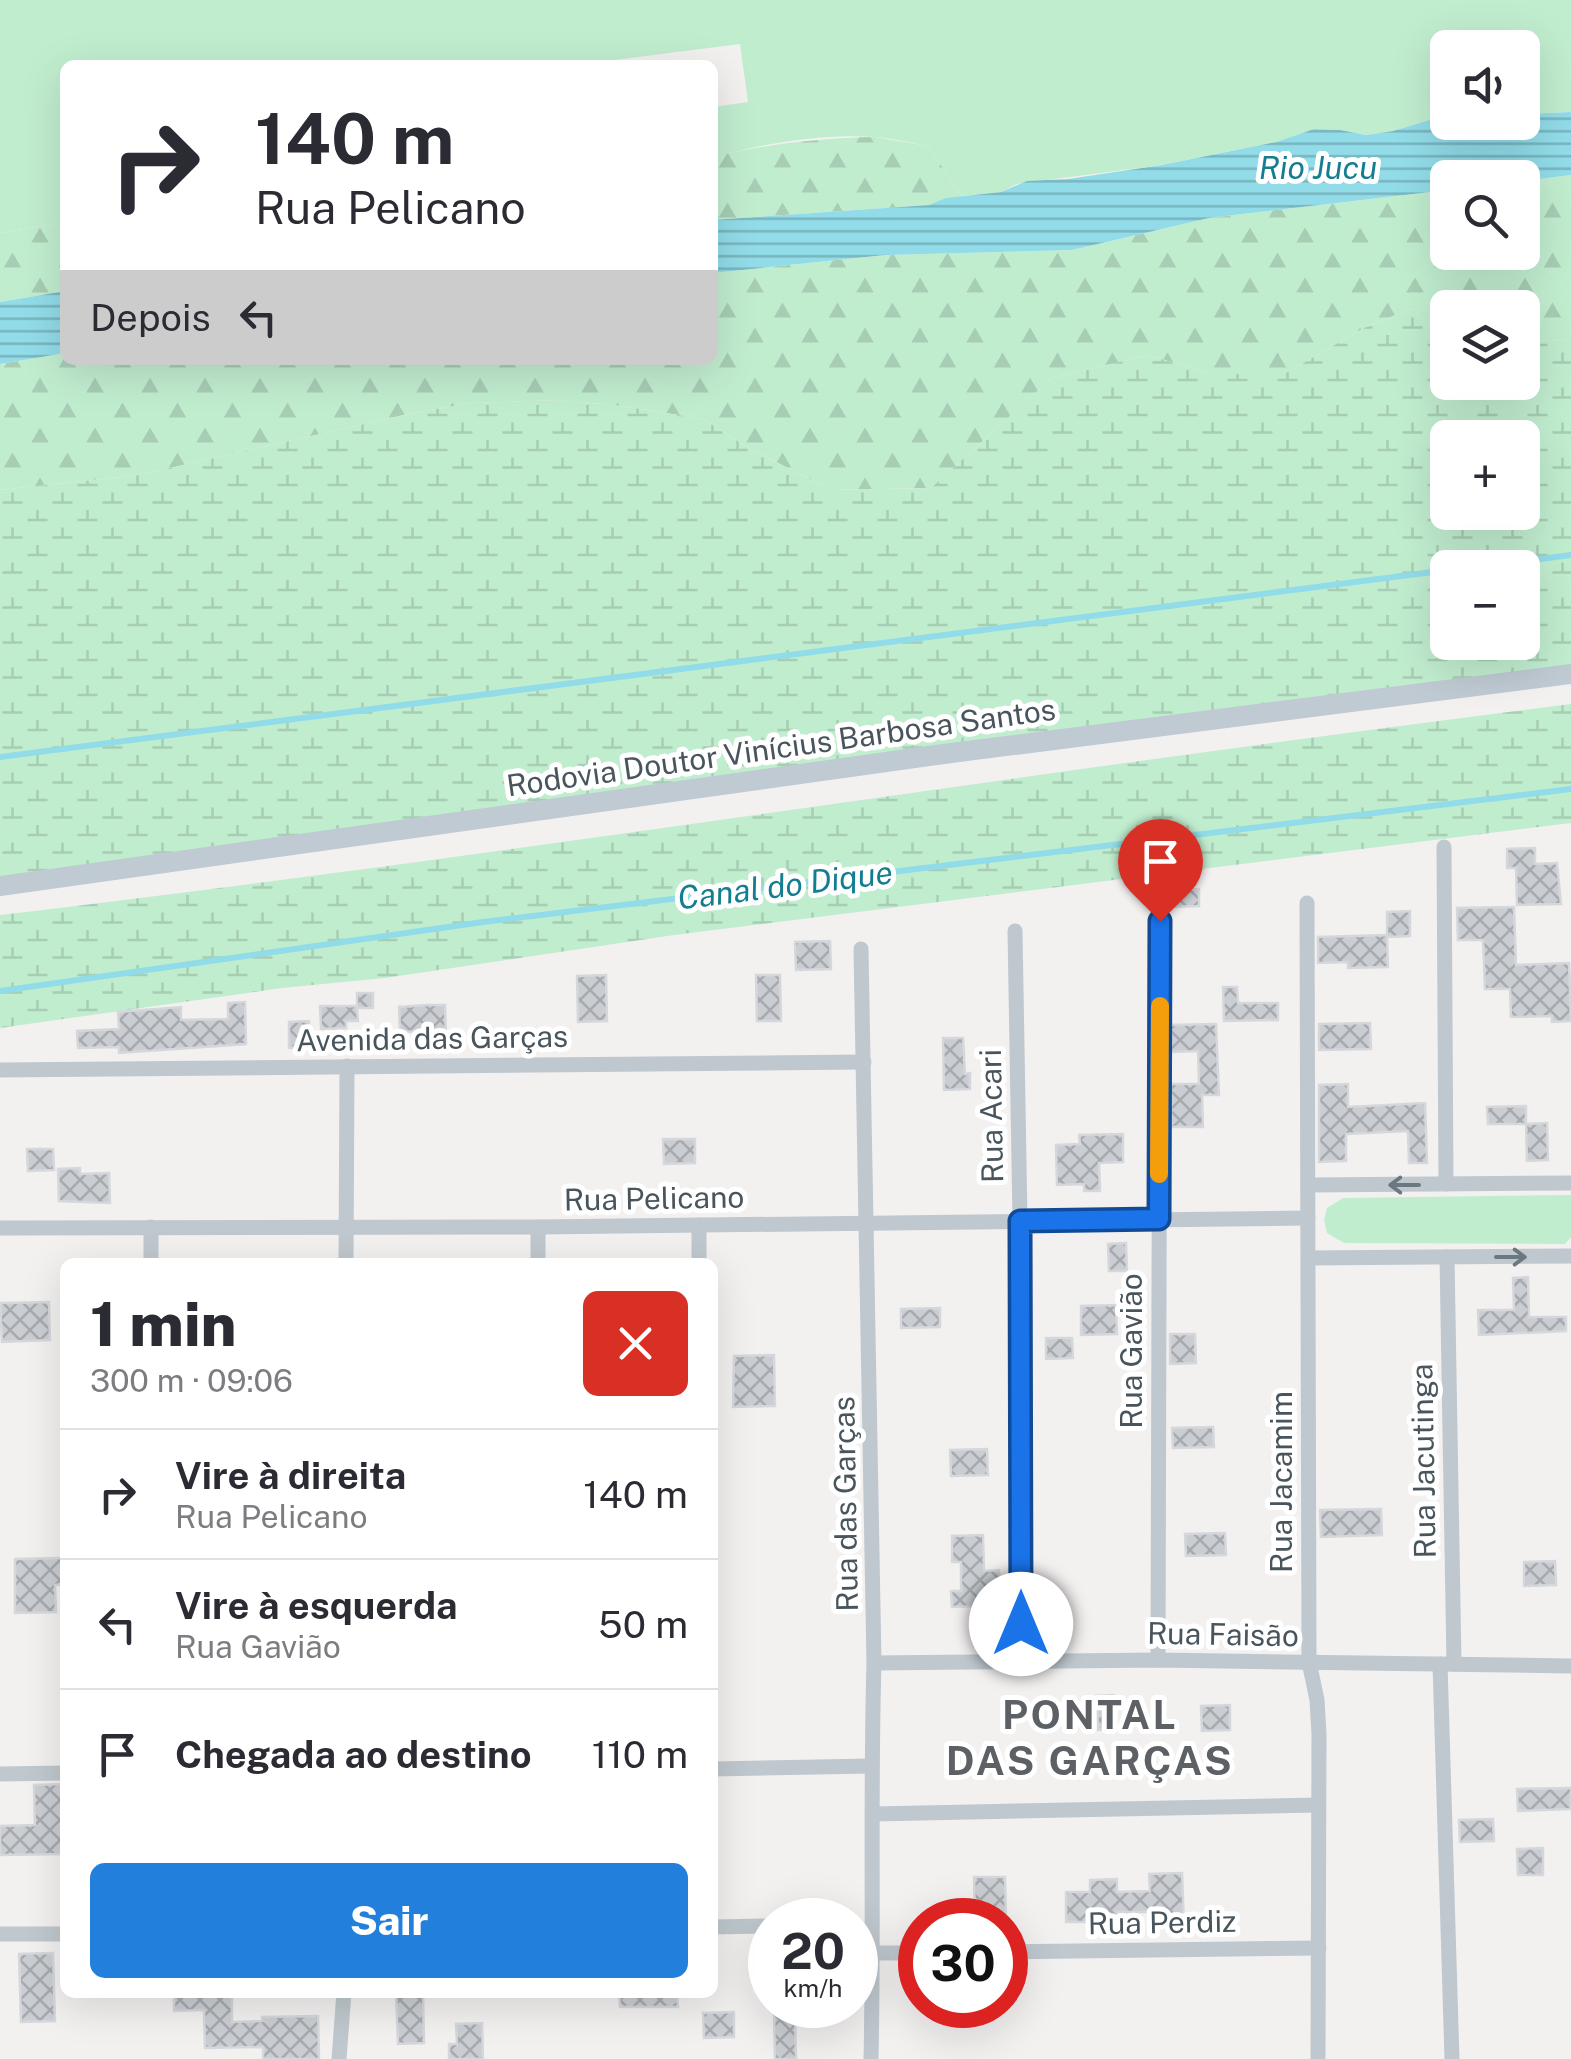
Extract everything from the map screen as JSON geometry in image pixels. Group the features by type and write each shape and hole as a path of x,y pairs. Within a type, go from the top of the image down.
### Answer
{"main road":[{"name":"Rodovia Doutor Vinícius Barbosa Santos","path":"0,886 936,754 1571,674"}],"street":[{"path":"1444,846 1446,1184"},
{"name":"Rua Jacamim","path":"1307,903 1308,1662 1317,1700 1318,2059"},
{"name":"Rua Gavião","path":"1158,1660 1160,921"},
{"name":"Rua Acari","path":"1016,931 1021,1661"},
{"name":"Rua das Garças","path":"860,948 874,1663 873,1814 866,1898"},
{"name":"Avenida das Garças","path":"0,1070 864,1062"},
{"path":"346,1258 347,1066"},
{"path":"1308,1185 1571,1183"},
{"name":"Rua Pelicano","path":"0,1228 538,1227 1308,1218"},
{"path":"698,1258 699,1225"},
{"path":"151,1226 151,1258"},
{"path":"538,1227 538,1258"},
{"path":"1309,1258 1571,1256"},
{"name":"Rua Jacutinga","path":"1446,1257 1452,2059"},
{"name":"Rua Faisão","path":"874,1663 1158,1660 1571,1666"},
{"path":"718,1769 871,1766"},
{"path":"0,1774 60,1773"},
{"path":"873,1814 1318,1806"},
{"path":"718,1927 748,1926"},
{"path":"0,1934 60,1934"},
{"name":"Rua Perdiz","path":"1028,1952 1319,1948"},
{"path":"339,2059 344,1998"},
{"name":"Rua das Garças","path":"871,2059 872,2028"}],"green space":[{"path":"0,0 1571,0 1571,112 1540,113 1540,30 1430,30 1430,120 1366,135 1314,129 1276,142 1162,165 1017,184 1001,192 962,196 928,146 888,138 813,138 718,156 718,106 748,102 740,44 614,60 60,60 60,223 0,233"},
{"path":"875,137 928,146 962,196 929,205 718,220 718,156"},
{"path":"1571,175 1571,340 1540,341 1540,290 1430,290 1430,326 1413,308 1366,327 1284,374 1212,374 1148,355 1052,378 931,488 831,490 747,447 703,419 561,400 471,403 139,475 0,490 0,364 60,354 60,365 718,365 718,272 885,255 1072,250 1209,218 1430,192 1430,270 1540,270 1540,179"},
{"path":"60,223 60,292 0,302 0,233"},
{"path":"1413,308 1430,326 1430,400 1540,400 1540,341 1571,340 1571,672 0,883 0,490 139,475 471,403 561,400 703,419 747,447 831,490 931,488 1052,378 1148,355 1212,374 1284,374 1366,327"},
{"path":"1571,704 1571,823 674,935 385,978 282,988 0,1028 0,915"},
{"path":"1571,1195 1571,1237 1565,1244 1344,1243 1327,1233 1324,1220 1327,1208 1343,1198"}],"water":[{"name":"Rio Jucu","path":"1571,112 1571,175 1540,179 1540,160 1430,160 1430,192 1209,218 1072,250 885,255 718,272 718,220 929,205 946,198 1001,192 1027,181 1162,165 1276,142 1314,129 1366,135 1430,120 1430,140 1540,140 1540,113"},
{"path":"60,292 60,354 0,364 0,302"}],"building":[{"path":"1535,848 1535,864 1557,863 1561,904 1517,905 1516,868 1507,868 1507,849"},
{"path":"1199,889 1199,906 1162,907 1162,890"},
{"path":"1514,907 1516,965 1569,963 1571,1021 1552,1022 1552,1016 1511,1017 1510,989 1485,989 1483,940 1458,940 1457,908"},
{"path":"1410,911 1410,936 1387,937 1387,912"},
{"path":"1387,935 1388,967 1348,968 1348,962 1318,963 1318,937"},
{"path":"830,941 831,969 796,970 795,942"},
{"path":"606,975 607,1021 578,1022 577,976"},
{"path":"756,975 780,975 781,1021 757,1021"},
{"path":"1223,987 1237,987 1238,1003 1278,1003 1278,1020 1224,1021"},
{"path":"357,993 373,993 373,1008 357,1008 358,1021 346,1021 346,1028 321,1029 320,1006 357,1006"},
{"path":"245,1002 246,1044 119,1053 119,1047 78,1048 77,1031 119,1029 118,1012 181,1007 181,1020 228,1019 228,1003"},
{"path":"445,1005 446,1037 429,1037 429,1031 400,1032 399,1007"},
{"path":"309,1021 310,1047 289,1048 289,1022"},
{"path":"1370,1023 1371,1049 1319,1050 1319,1024"},
{"path":"1216,1024 1219,1095 1202,1095 1203,1127 1171,1127 1171,1084 1199,1084 1198,1051 1171,1052 1171,1025"},
{"path":"943,1038 963,1038 970,1089 944,1090"},
{"path":"1348,1084 1348,1107 1425,1103 1427,1163 1409,1163 1408,1131 1346,1134 1346,1161 1319,1162 1319,1085"},
{"path":"1526,1106 1526,1124 1488,1124 1487,1107"},
{"path":"1547,1123 1548,1160 1527,1161 1526,1124"},
{"path":"1123,1134 1123,1162 1099,1163 1100,1191 1084,1191 1084,1184 1057,1185 1056,1145 1080,1144 1079,1135"},
{"path":"663,1139 695,1139 695,1163 664,1164"},
{"path":"27,1149 53,1149 54,1170 28,1171"},
{"path":"80,1168 80,1174 109,1173 110,1203 59,1201 58,1169"},
{"path":"1126,1243 1127,1271 1109,1271 1108,1244"},
{"path":"1528,1277 1529,1317 1566,1317 1566,1331 1479,1335 1478,1310 1514,1310 1513,1278"},
{"path":"49,1302 50,1340 2,1342 0,1303"},
{"path":"1116,1305 1117,1334 1081,1335 1081,1306"},
{"path":"940,1308 940,1327 901,1328 901,1309"},
{"path":"1170,1334 1195,1334 1196,1363 1170,1364"},
{"path":"1046,1338 1072,1338 1073,1358 1046,1359"},
{"path":"774,1355 775,1406 733,1407 734,1356"},
{"path":"1213,1427 1214,1447 1173,1448 1172,1428"},
{"path":"987,1449 988,1475 951,1476 950,1450"},
{"path":"1381,1509 1382,1535 1321,1537 1320,1510"},
{"path":"1225,1533 1226,1555 1186,1556 1185,1534"},
{"path":"983,1535 984,1571 999,1570 1000,1605 952,1607 951,1591 961,1591 961,1562 952,1562 952,1536"},
{"path":"60,1558 56,1612 15,1613 15,1559"},
{"path":"1555,1561 1556,1585 1524,1586 1524,1562"},
{"path":"1069,1620 1069,1639 1032,1640 1032,1621"},
{"path":"1113,1695 1114,1729 1098,1730 1097,1696"},
{"path":"1230,1705 1230,1730 1202,1731 1201,1706"},
{"path":"60,1784 60,1854 0,1855 0,1826 35,1825 34,1785"},
{"path":"1571,1788 1571,1809 1518,1811 1517,1789"},
{"path":"1493,1819 1494,1841 1460,1842 1459,1820"},
{"path":"1543,1848 1543,1875 1518,1875 1517,1849"},
{"path":"1182,1873 1184,1928 1151,1929 1150,1912 1117,1912 1118,1927 1091,1928 1091,1922 1066,1922 1066,1892 1090,1892 1090,1880 1117,1879 1117,1892 1150,1891 1149,1874"},
{"path":"974,1877 1005,1877 1006,1898 974,1898"},
{"path":"53,1953 55,2021 21,2022 19,1954"},
{"path":"174,1998 232,1998 232,2022 318,2016 319,2059 263,2059 263,2047 205,2048 204,2010 174,2011"},
{"path":"396,1998 423,1998 424,2043 398,2044"},
{"path":"619,1998 677,1998 678,2007 620,2007"},
{"path":"734,2012 734,2037 704,2038 703,2013"},
{"path":"482,2023 483,2059 449,2059 449,2044 457,2044 456,2024"},
{"path":"774,2028 795,2028 796,2059 775,2059"}],"waterway":[{"path":"1540,559 1571,555"},
{"path":"0,757 1430,572"},
{"name":"Canal do Dique","path":"0,991 483,922 1571,789"}],"slow traffic":[{"path":"1159,1174 1160,1006"}],"district":[{"name":"PONTAL DAS GARÇAS","path":"1090,1737"}],"route":[{"path":"1021,1624 1020,1221 1159,1219 1160,921"}]}
